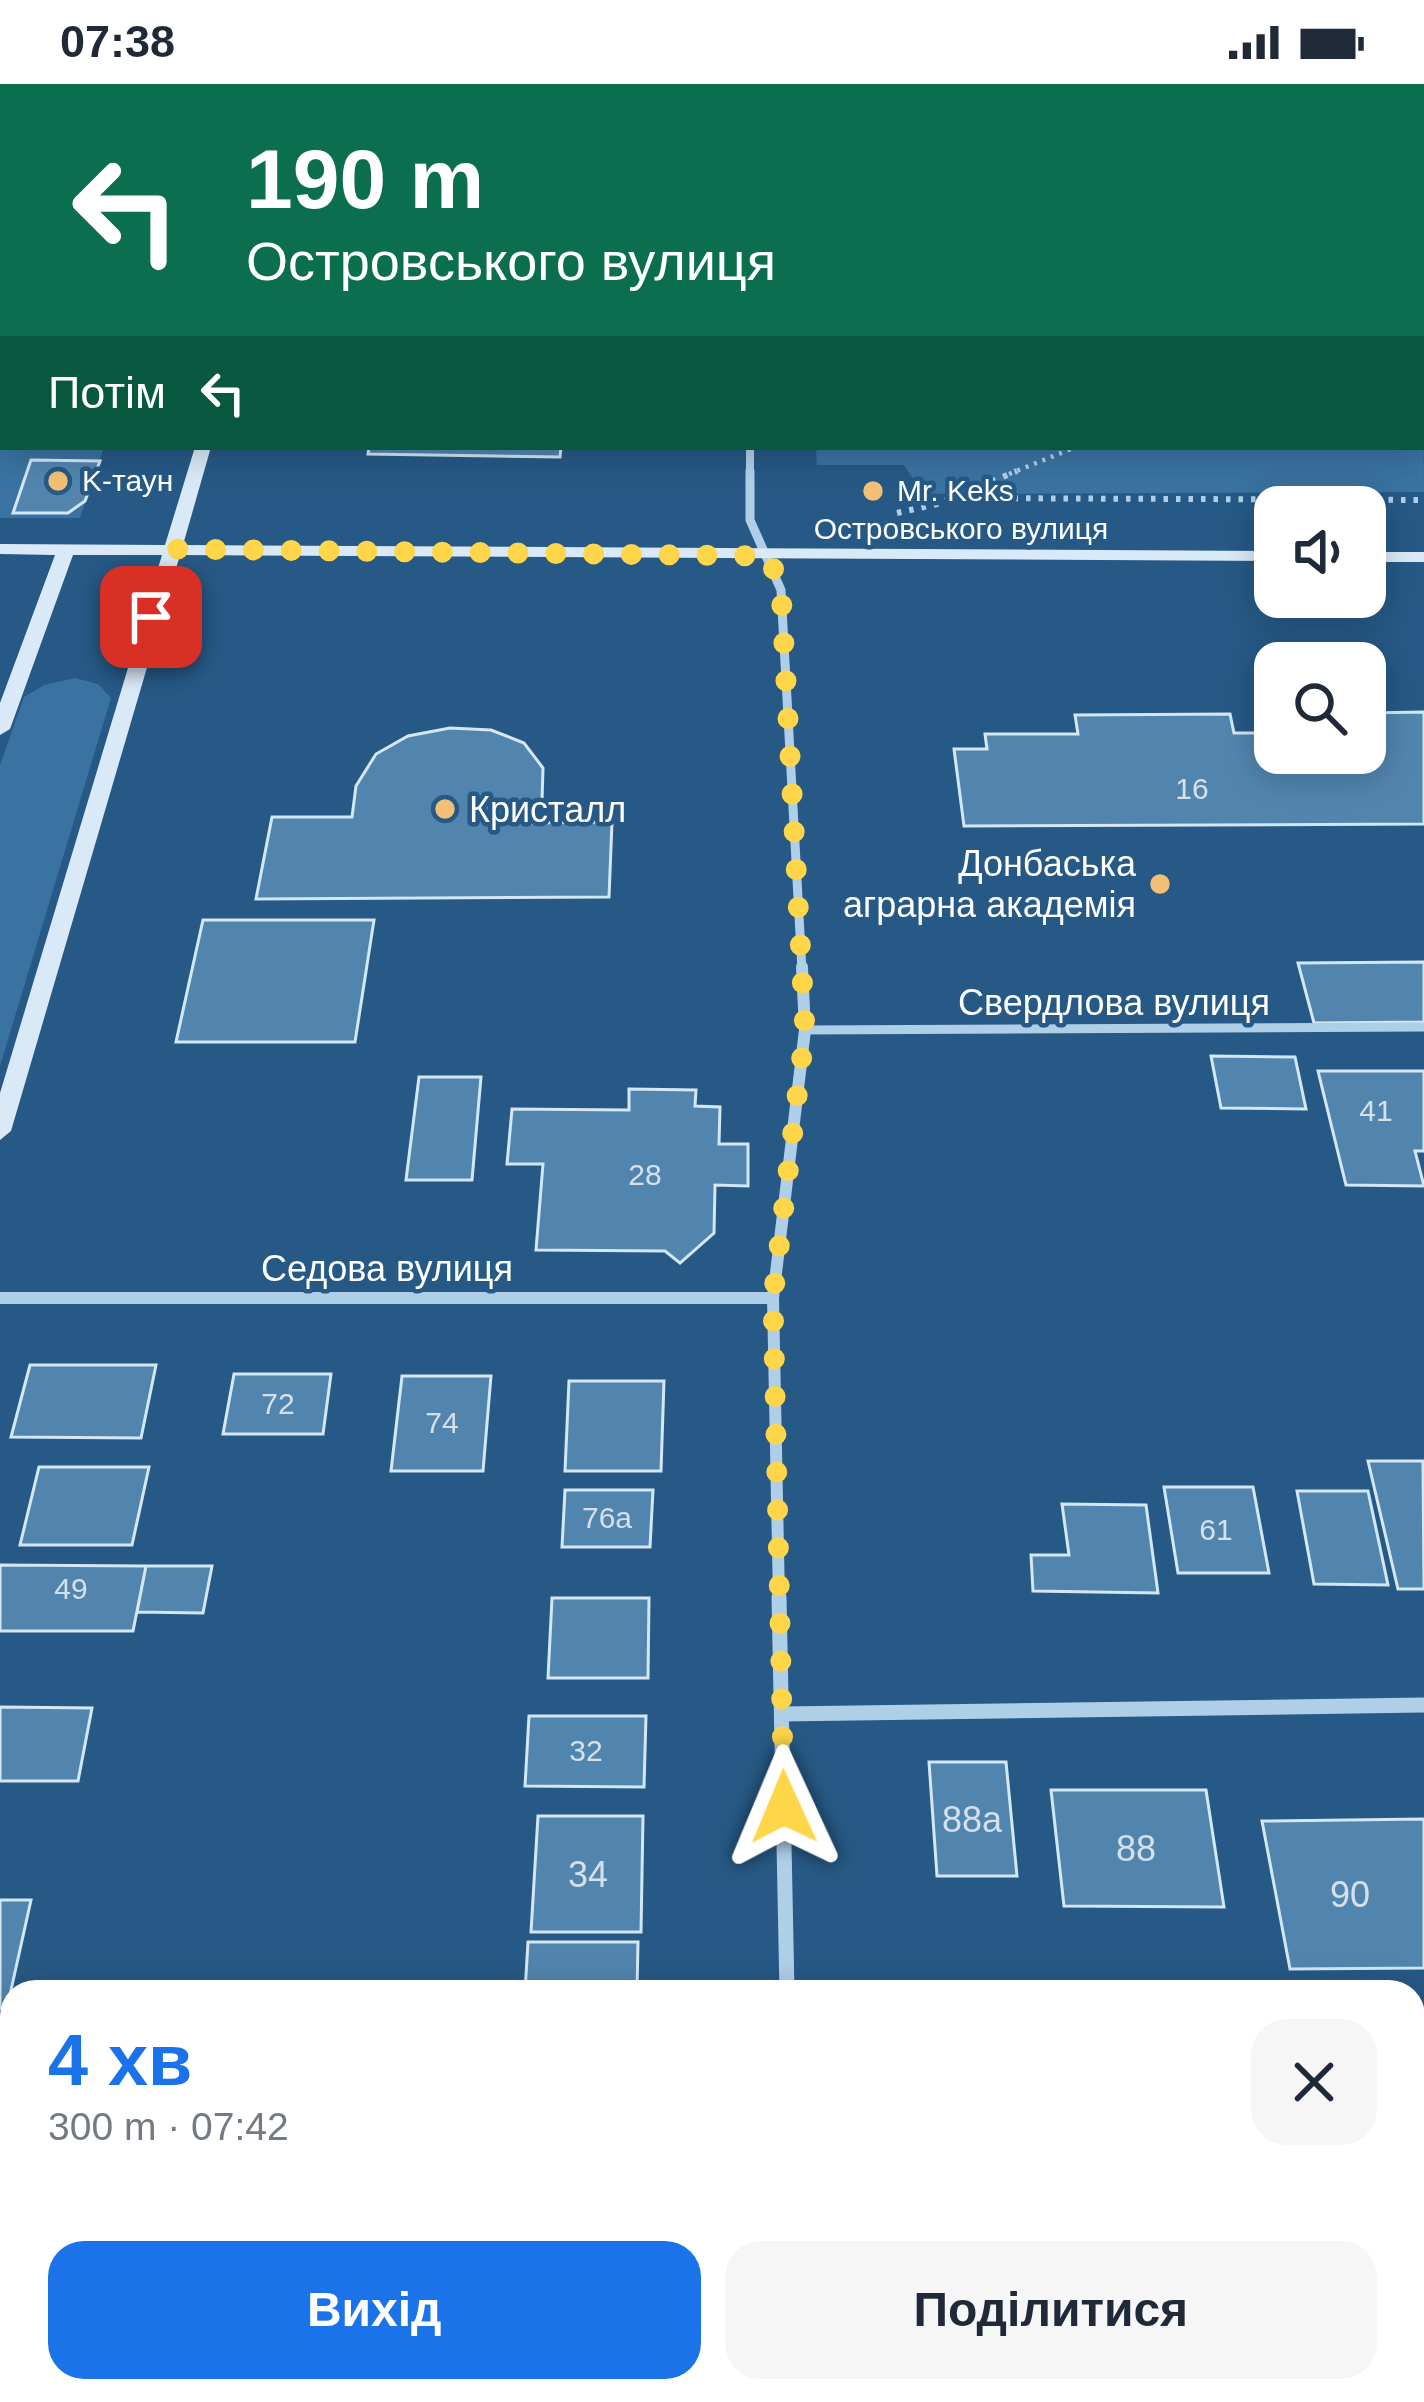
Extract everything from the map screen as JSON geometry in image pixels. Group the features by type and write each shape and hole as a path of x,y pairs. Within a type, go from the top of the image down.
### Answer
{"street":[{"path":"0,1131 201,450"},
{"path":"750,450 750,520 781,590 805,1030 773,1298 787,1980"},
{"name":"Островського вулиця","path":"0,549 1254,556"},
{"path":"0,729 66,549"},
{"path":"1386,557 1424,557"},
{"name":"Седова вулиця","path":"0,1298 773,1298"},
{"path":"782,1714 1424,1705"}],"lane":[{"name":"Свердлова вулиця","path":"805,1030 1424,1027"}],"path":[{"path":"880,518 951,498 1069,450"},
{"path":"951,498 1424,500"}],"shaded area":[{"path":"0,450 103,450 80,518 0,518"},
{"path":"816,450 1424,450 1424,492 1386,492 1386,486 1254,486 1254,493 923,494 904,465 817,465"},
{"path":"75,678 98,684 111,698 0,1066 0,765 24,697 44,685"}],"building":[{"path":"369,450 561,450 560,457 368,454"},
{"name":"K-таун","path":"31,460 100,461 85,501 68,513 13,513"},
{"path":"1424,712 1424,824 964,826 954,749 987,749 985,734 1078,734 1075,715 1230,714 1234,733 1254,733 1254,774 1386,774 1386,713"},
{"name":"Кристалл","path":"450,728 491,730 524,743 543,768 542,801 526,823 612,822 609,897 256,899 272,817 352,817 356,786 376,754 408,736"},
{"path":"203,920 374,920 355,1042 176,1042"},
{"path":"1424,962 1424,1022 1314,1023 1298,963"},
{"path":"1211,1056 1295,1057 1306,1109 1221,1108"},
{"path":"1318,1071 1424,1071 1424,1151 1415,1151 1424,1186 1346,1185"},
{"path":"419,1077 481,1077 472,1180 406,1180"},
{"path":"629,1089 696,1090 695,1106 720,1107 719,1144 748,1144 748,1186 715,1185 714,1233 680,1263 665,1251 536,1250 543,1164 507,1164 512,1109 629,1110"},
{"path":"30,1365 156,1365 141,1438 11,1437"},
{"path":"234,1374 331,1374 323,1434 223,1434"},
{"path":"402,1376 491,1376 483,1471 391,1471"},
{"path":"569,1381 664,1381 661,1471 565,1471"},
{"path":"1368,1461 1423,1461 1424,1589 1398,1589"},
{"path":"39,1467 149,1467 132,1545 20,1545"},
{"path":"1164,1487 1253,1487 1269,1573 1178,1573"},
{"path":"565,1490 653,1490 650,1547 562,1547"},
{"path":"1297,1491 1368,1491 1388,1585 1314,1584"},
{"path":"1062,1504 1146,1505 1158,1593 1033,1591 1031,1555 1069,1555"},
{"path":"0,1565 146,1566 133,1631 0,1631"},
{"path":"146,1566 212,1566 203,1613 137,1612"},
{"path":"552,1598 649,1598 648,1678 548,1678"},
{"path":"0,1707 92,1708 78,1781 0,1781"},
{"path":"529,1716 646,1716 644,1787 525,1786"},
{"path":"929,1762 1006,1762 1017,1876 937,1876"},
{"path":"1051,1790 1206,1790 1224,1907 1064,1906"},
{"path":"538,1816 643,1816 641,1932 531,1932"},
{"path":"1424,1819 1424,1968 1290,1969 1262,1821"},
{"path":"0,1900 31,1900 13,1980 0,1980"},
{"path":"528,1942 638,1942 637,1980 526,1980"}],"place":[{"name":"K-таун","path":"58,481"},
{"name":"Mr. Keks","path":"873,491"},
{"name":"Кристалл","path":"445,809"},
{"name":"Донбаська аграрна академія","path":"1160,884"}],"route":[{"path":"151,617 174,549 769,556 781,590 805,1030 773,1298 784,1807"}]}
